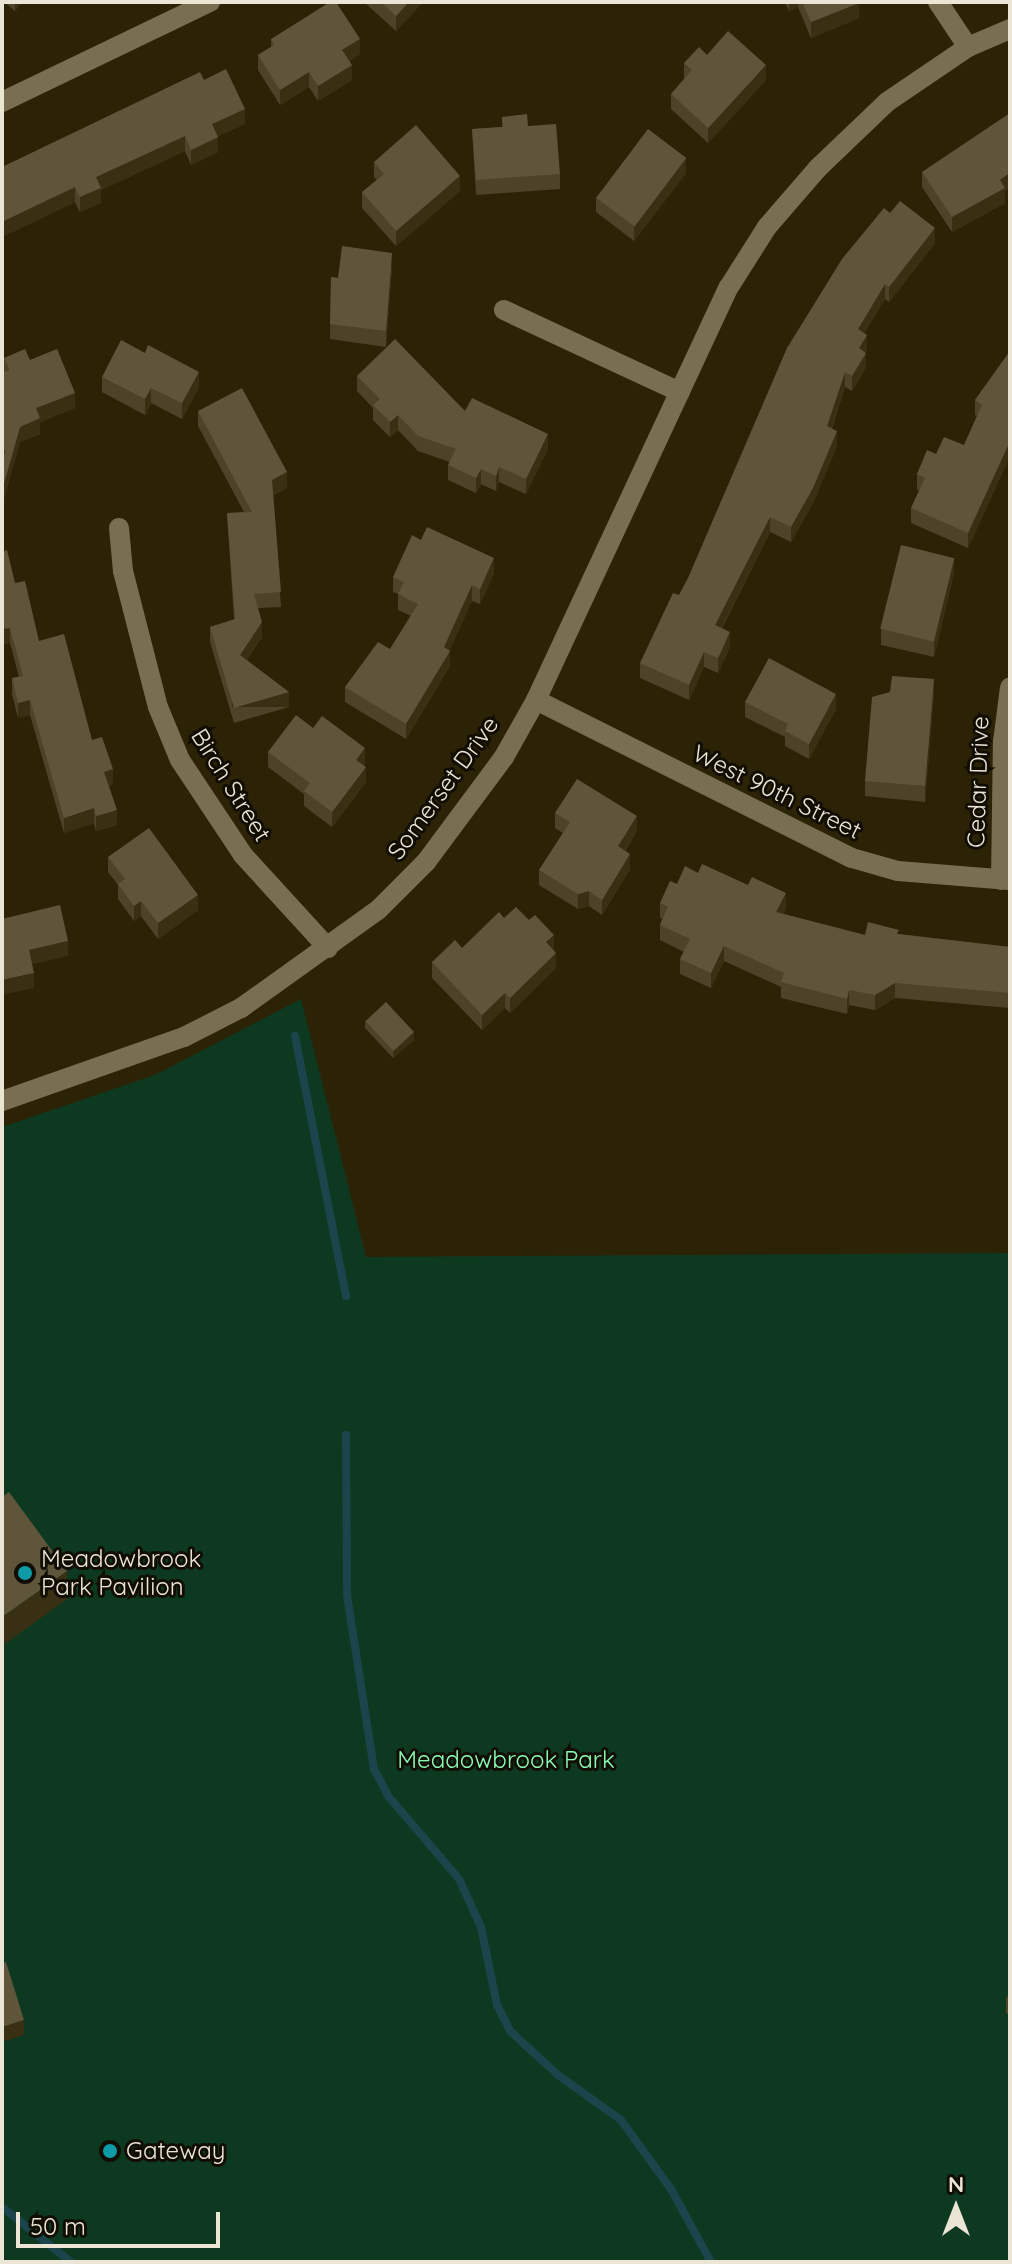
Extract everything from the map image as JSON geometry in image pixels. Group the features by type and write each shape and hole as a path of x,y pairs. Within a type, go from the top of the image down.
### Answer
{"street":[{"path":"2,102 177,9 210,2"},
{"path":"938,2 968,47"},
{"name":"Somerset Drive","path":"2,1101 184,1037 241,1008 378,910 426,862 504,757 536,700 729,287 767,227 818,168 887,102 968,47 1010,29"},
{"path":"504,310 680,392"},
{"name":"Birch Street","path":"119,528 127,587 158,707 180,760 243,855 328,948"},
{"name":"Cedar Drive","path":"1006,880 1003,742 1010,687"},
{"name":"West 90th Street","path":"536,700 852,858 898,871 1006,880"}],"green space":[{"name":"Meadowbrook Park","path":"301,999 366,1257 1010,1253 1010,2262 2,2262 2,1127 155,1075"}],"building":[{"path":"330,2 336,2 360,39 342,50 352,65 318,86 309,72 280,90 258,55 274,45 271,39"},
{"path":"381,2 409,2 396,16"},
{"path":"802,2 858,2 859,3 811,22"},
{"path":"728,31 766,65 708,128 671,94 692,70 684,63 699,47 707,55"},
{"path":"226,69 245,109 212,124 218,137 191,150 185,136 96,177 101,188 80,197 75,187 2,222 2,167 200,72 204,80"},
{"path":"1010,113 1010,173 1000,180 1005,188 952,217 922,172"},
{"path":"527,114 528,126 556,124 560,174 476,180 472,129 503,127 502,117"},
{"path":"416,125 460,176 396,231 362,192 384,174 374,162"},
{"path":"648,129 686,158 635,227 596,198"},
{"path":"900,201 935,228 889,287 885,284 858,329 867,335 859,348 866,353 852,376 845,372 827,426 837,431 813,488 791,527 770,517 715,625 730,632 718,658 704,652 689,685 640,663 673,593 679,595 688,578 787,348 842,259 884,208 890,213"},
{"path":"342,246 392,253 386,331 330,324 331,277 338,278"},
{"path":"395,339 465,411 472,398 548,434 526,479 499,467 496,476 481,469 476,478 448,465 456,449 418,436 398,415 390,422 373,405 380,399 357,376"},
{"path":"121,340 145,353 148,345 199,372 182,403 151,388 145,399 102,377"},
{"path":"25,349 30,360 57,349 75,393 36,408 40,418 20,427 3,487 2,452 6,454 2,443 2,373 10,370 4,358"},
{"path":"1010,351 1010,441 968,533 911,508 925,478 917,474 927,450 936,454 944,437 964,445 982,405 975,400"},
{"path":"242,388 287,472 272,480 281,592 254,594 262,622 240,655 289,692 234,708 210,627 235,619 227,513 252,512 198,411"},
{"path":"427,527 494,558 480,589 472,585 444,647 450,651 406,724 345,687 378,642 390,649 418,604 398,594 404,582 393,577 412,535 421,540"},
{"path":"901,545 954,558 934,642 880,628"},
{"path":"7,550 15,583 25,581 39,641 64,634 92,740 102,737 113,769 104,772 117,810 96,816 94,808 64,818 30,700 18,703 12,678 23,676 10,628 2,629 2,552"},
{"path":"769,658 836,694 809,744 785,731 788,724 745,702"},
{"path":"892,676 934,679 925,786 865,781 872,697 890,692"},
{"path":"296,715 313,728 322,716 365,748 356,760 366,767 332,812 304,791 310,783 268,752"},
{"path":"577,779 637,816 618,846 630,854 602,900 589,891 578,894 539,870 570,822 555,813"},
{"path":"149,828 198,895 158,923 141,901 134,906 118,884 125,879 108,857"},
{"path":"702,864 748,885 752,877 786,893 776,912 865,935 868,922 899,930 897,934 1010,947 1010,993 895,983 875,995 849,990 847,999 781,982 784,973 724,946 711,973 680,959 690,939 660,925 668,907 660,903 670,881 677,884 685,866 698,873"},
{"path":"60,905 68,941 29,950 34,973 2,980 2,919"},
{"path":"516,907 529,920 535,915 554,935 546,942 556,953 510,998 505,993 482,1015 432,962 455,940 462,948 499,912 504,918"},
{"path":"386,1002 414,1032 393,1051 366,1021"},
{"name":"Meadowbrook Park Pavilion","path":"9,1492 67,1571 2,1617 2,1497"},
{"path":"6,1962 24,2020 2,2027 2,1963"}],"waterway":[{"path":"295,1036 346,1296"},
{"path":"346,1435 347,1595 374,1769 389,1797 459,1879 481,1927 497,2005 510,2031 558,2075 621,2120 671,2189 711,2262"},
{"path":"2,2207 71,2262"}],"place":[{"name":"Meadowbrook Park Pavilion","path":"25,1573"},
{"name":"Gateway","path":"110,2151"}]}
